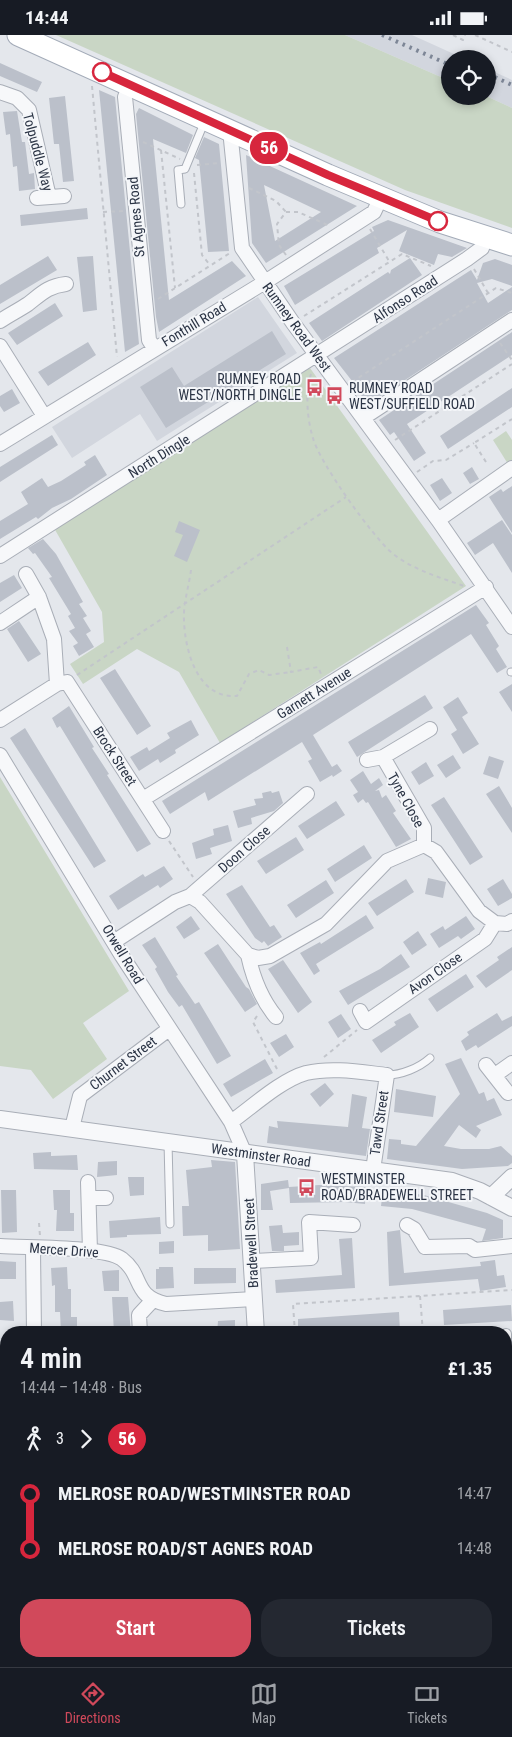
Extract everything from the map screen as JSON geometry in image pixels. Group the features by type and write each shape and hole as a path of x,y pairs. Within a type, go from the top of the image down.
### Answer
{"main road":[{"path":"18,35 381,197 440,222 512,245"}],"street":[{"name":"St Agnes Road","path":"130,85 125,97 135,210 149,341 154,348"},
{"name":"Tolpuddle Way","path":"0,92 18,98 29,110 43,198 64,196"},
{"name":"Rumney Road West","path":"230,130 242,248 341,389 438,520 511,624"},
{"name":"Fonthill Road","path":"0,444 154,348 265,282 374,212 381,197"},
{"name":"Alfonso Road","path":"317,355 467,259 482,248 485,237"},
{"path":"0,321 28,304 41,292 56,285 66,284"},
{"path":"363,418 512,320"},
{"path":"0,346 44,416"},
{"name":"North Dingle","path":"0,557 317,355"},
{"path":"438,520 512,468"},
{"path":"0,720 62,683 54,639 39,597 26,574"},
{"name":"Garnett Avenue","path":"142,799 486,587"},
{"path":"0,623 39,597"},
{"name":"Brock Street","path":"62,683 163,831"},
{"name":"Tyne Close","path":"368,760 383,757 426,736"},
{"name":"Orwell Road","path":"0,755 122,955 232,1122 245,1154"},
{"name":"Tyne Close","path":"383,757 424,828 424,845"},
{"name":"Doon Close","path":"115,941 195,892 300,795"},
{"path":"248,955 258,958 270,956 326,925 387,861 424,845 436,852 479,911 495,923 507,924 512,921"},
{"path":"195,892 200,902 248,955 253,978 267,1013"},
{"name":"Avon Close","path":"363,1017 485,939 495,923"},
{"name":"Churnet Street","path":"72,1128 80,1096 169,1029"},
{"path":"508,1093 491,1070 512,1063"},
{"path":"232,1122 286,1084 305,1074 339,1070 386,1075"},
{"name":"Tawd Street","path":"373,1170 386,1075"},
{"name":"Westminster Road","path":"0,1119 452,1181 480,1191 512,1208"},
{"name":"Bradewell Street","path":"245,1154 256,1326"},
{"path":"491,1197 512,1177"},
{"path":"88,1182 90,1251"},
{"path":"89,1198 106,1198"},
{"path":"252,1261 311,1258 309,1222 353,1225"},
{"path":"407,1225 414,1229 425,1247 469,1246 475,1250 512,1246"},
{"name":"Mercer Drive","path":"0,1246 90,1251 121,1258 131,1268 144,1293 152,1301"},
{"path":"33,1249 34,1326"},
{"path":"140,1326 139,1315 152,1301 166,1304 254,1299"}],"lane":[{"path":"181,204 178,170 185,169 206,118"},
{"path":"386,1075 408,1070 430,1058"},
{"path":"168,1142 170,1224"}],"path":[{"path":"453,35 463,40 465,35"},
{"path":"475,35 512,52"},
{"path":"98,70 90,89 117,356 124,367"},
{"path":"129,141 138,140 182,160"},
{"path":"161,151 175,288"},
{"path":"210,265 202,255 193,165 233,161"},
{"path":"236,189 248,188 276,201 286,212 298,212 329,225 337,235"},
{"path":"103,212 135,210"},
{"path":"286,212 277,224 279,245 292,265"},
{"path":"364,218 390,262"},
{"path":"144,303 153,302 210,265 242,248"},
{"path":"294,323 402,254 437,268 442,275"},
{"path":"467,259 488,293"},
{"path":"341,389 496,288 512,293"},
{"path":"494,332 512,360"},
{"path":"317,355 309,378 308,415 311,431 313,440 346,497 391,552 414,568 466,586"},
{"path":"385,447 512,364"},
{"path":"407,478 433,461 446,460 512,419"},
{"path":"474,443 486,461"},
{"path":"62,683 346,497"},
{"path":"191,570 184,619 189,655 203,684 215,693 226,697 237,696 249,674 259,670 269,675 318,667 323,677"},
{"path":"287,647 291,672"},
{"path":"163,831 195,892"},
{"path":"267,1013 253,1022 269,1057 286,1084"},
{"path":"305,1074 363,1017"},
{"path":"295,1326 293,1304 512,1291"},
{"path":"420,1296 422,1326"}],"shaded area":[{"path":"345,35 412,35 445,50 441,50 441,77"},
{"path":"496,73 512,80 512,108 496,101"},
{"path":"258,297 297,353 157,441 140,414 72,458 52,427"}],"green space":[{"path":"56,35 345,35 441,77 441,105 496,105 496,101 512,108 512,228 405,190"},
{"path":"310,368 466,586 220,743 179,672 137,649 83,684 70,664 104,642 102,612 54,528"},
{"path":"506,431 512,440 512,462 508,464 493,440"},
{"path":"0,777 129,991 83,1023 107,1059 53,1099 31,1070 0,1066"}],"building":[{"path":"0,63 42,82 37,92 0,76"},
{"path":"99,90 115,97 139,344 125,352"},
{"path":"65,96 74,181 63,182 59,144 54,144 49,98"},
{"path":"139,108 193,135 186,153 153,139 169,300 232,261 246,276 159,332 136,114"},
{"path":"17,111 22,142 25,142 29,174 34,173 35,189 19,191 17,166 13,167 10,134 6,135 3,112"},
{"path":"204,137 219,144 229,251 208,252 199,160 195,158"},
{"path":"246,155 357,206 266,263 252,243","holes":["264,185 321,212 275,241"]},
{"path":"87,208 88,219 21,226 20,215"},
{"path":"388,220 467,248 452,257 438,254 434,265 399,251 407,230 377,248 379,253 295,305 284,286 374,231 372,227"},
{"path":"48,256 57,270 0,304 0,285"},
{"path":"93,256 97,310 83,312 77,257"},
{"path":"410,258 422,275 322,341 309,323 388,272 390,274 391,270"},
{"path":"495,259 512,265 512,286 492,279 477,283 488,303 512,287 512,310 367,405 356,386 334,358 471,270 477,280 483,263"},
{"path":"55,303 63,316 17,345 8,333"},
{"path":"272,331 286,354 166,428 140,387 172,367 184,386"},
{"path":"512,332 512,355 407,424 426,453 414,461 394,432 390,435 379,420"},
{"path":"88,342 96,355 48,386 38,372"},
{"path":"512,388 512,407 448,449 440,436"},
{"path":"12,389 20,403 4,412 0,406 0,396"},
{"path":"52,435 58,445 0,482 0,467"},
{"path":"95,455 107,475 71,499 52,508 38,519 36,517 0,539 0,521 28,504 21,492 42,478 48,487 61,481 86,465 84,462"},
{"path":"472,467 479,479 470,484 463,473"},
{"path":"442,478 452,493 440,501 430,485"},
{"path":"512,486 512,533 489,497 501,489 503,492"},
{"path":"502,520 512,535 512,573 493,543 475,555 467,543"},
{"path":"179,521 200,530 187,562 174,556 183,535 175,532"},
{"path":"43,539 56,554 83,602 79,604 87,616 83,618 91,631 86,634 94,647 79,656 73,646 78,643 69,631 75,628 68,616 71,614 49,578 52,577 35,553 33,554 28,548"},
{"path":"14,575 22,588 0,602 0,583"},
{"path":"476,605 489,623 486,625 499,646 496,649 507,667 497,673 471,634 313,735 332,767 337,764 342,771 333,777 332,775 320,782 308,761 312,759 302,742 208,801 205,792 170,814 162,801"},
{"path":"19,621 41,654 28,662 7,629"},
{"path":"115,669 151,726 137,735 100,678"},
{"path":"512,684 512,712 499,692"},
{"path":"425,695 433,708 357,757 348,742"},
{"path":"458,697 468,713 462,717 479,744 463,754 451,734 457,730 443,707"},
{"path":"69,706 109,774 107,775 151,844 137,852 60,726 57,728 52,718"},
{"path":"191,720 199,735 175,750 176,753 160,763 158,759 139,771 130,757 147,747 149,751 170,738 167,733"},
{"path":"25,728 106,861 94,868 10,738"},
{"path":"453,755 461,768 446,778 437,765"},
{"path":"489,756 504,761 498,779 483,774"},
{"path":"426,762 434,776 419,785 411,772"},
{"path":"363,771 371,784 379,778 383,785 375,791 379,790 382,798 386,795 396,811 393,813 411,839 396,847 368,802 366,803 363,799 358,803 353,795 358,792 350,780"},
{"path":"499,786 512,808 512,833 486,794"},
{"path":"271,791 272,793 279,791 283,803 274,811 251,818 252,824 238,828 233,811 256,805 254,799 263,798 262,793"},
{"path":"444,797 483,857 470,865 431,805"},
{"path":"336,801 345,815 307,839 298,826"},
{"path":"228,825 232,841 210,848 212,854 196,859 192,843 214,835 213,829"},
{"path":"296,837 304,850 266,874 257,861"},
{"path":"364,845 372,858 335,882 327,869"},
{"path":"164,866 173,879 160,888 158,885 118,910 109,896 143,874 145,877"},
{"path":"428,878 446,882 443,898 425,894"},
{"path":"406,879 414,892 377,916 368,903"},
{"path":"503,879 512,894 512,898 498,906 487,889"},
{"path":"326,880 334,893 296,918 287,905"},
{"path":"242,885 270,927 274,925 282,937 268,946 264,941 262,943 255,938 226,894"},
{"path":"366,915 374,928 316,964 320,971 314,975 300,953 320,942 321,944"},
{"path":"191,916 200,929 184,939 176,927"},
{"path":"466,916 475,929 461,939 458,936 439,948 430,934 443,926 445,930"},
{"path":"418,931 427,945 412,955 403,942"},
{"path":"155,937 178,975 176,976 195,1004 199,1002 231,1056 217,1064 182,1005 179,1007 168,992 155,969 157,967 142,945"},
{"path":"218,944 257,1004 245,1012 204,953"},
{"path":"512,947 512,970 486,988 476,976 499,960 497,957"},
{"path":"401,954 410,967 348,1005 339,991 380,969"},
{"path":"283,960 312,1002 298,1013 268,969"},
{"path":"466,974 474,987 437,1012 428,999"},
{"path":"410,1013 419,1027 381,1053 372,1040 396,1025 394,1022"},
{"path":"497,1013 502,1021 512,1016 512,1026 478,1048 476,1045 466,1051 461,1041 469,1035 467,1032"},
{"path":"341,1014 351,1029 338,1038 328,1022"},
{"path":"286,1034 294,1047 279,1057 270,1043"},
{"path":"461,1058 479,1094 484,1092 487,1101 494,1098 502,1115 476,1126 481,1130 476,1138 459,1125 444,1146 461,1149 489,1149 501,1146 512,1156 512,1163 508,1166 462,1169 387,1159 389,1139 401,1140 401,1144 416,1146 460,1094 445,1064"},
{"path":"265,1059 273,1073 231,1097 223,1084"},
{"path":"325,1083 334,1094 320,1107 310,1094"},
{"path":"396,1089 436,1096 433,1117 394,1112"},
{"path":"352,1094 367,1097 362,1128 370,1129 366,1156 267,1143 269,1126 278,1128 277,1121 348,1127"},
{"path":"51,1152 51,1156 77,1155 78,1170 34,1169 33,1153"},
{"path":"211,1160 235,1162 240,1249 208,1251 208,1235 183,1236 182,1206 189,1206 186,1170 212,1167"},
{"path":"117,1161 117,1175 97,1177 98,1162"},
{"path":"128,1177 144,1177 144,1195 130,1196"},
{"path":"288,1180 289,1188 270,1191 273,1210 261,1210 261,1184"},
{"path":"319,1185 366,1187 365,1204 345,1202 290,1203 289,1187"},
{"path":"383,1189 424,1195 487,1213 503,1220 503,1238 482,1241 486,1229 412,1209 381,1206"},
{"path":"1,1190 16,1190 17,1232 2,1233"},
{"path":"53,1190 70,1190 70,1213 74,1213 74,1231 56,1231 57,1210 54,1210"},
{"path":"160,1217 161,1234 127,1235 127,1237 110,1238 109,1221"},
{"path":"282,1225 283,1233 299,1232 299,1245 284,1246 284,1251 272,1251 269,1226"},
{"path":"400,1230 404,1273 481,1266 480,1262 495,1260 497,1276 504,1275 506,1287 480,1291 478,1279 389,1286 387,1232"},
{"path":"352,1238 355,1288 276,1293 275,1280 342,1275 339,1239"},
{"path":"174,1241 174,1253 159,1254 159,1242"},
{"path":"0,1261 16,1262 16,1279 0,1279"},
{"path":"67,1267 68,1289 71,1289 71,1317 77,1317 77,1326 61,1326 60,1312 55,1312 55,1285 52,1286 51,1268"},
{"path":"159,1267 173,1267 174,1288 156,1289 156,1269 159,1269"},
{"path":"194,1268 236,1268 236,1283 194,1284"},
{"path":"119,1270 119,1291 104,1291 102,1271"},
{"path":"112,1297 128,1297 130,1326 114,1326"},
{"path":"13,1301 14,1321 0,1320 0,1302"},
{"path":"511,1305 512,1321 444,1325 443,1310"},
{"path":"399,1312 400,1326 298,1326 298,1319"},
{"path":"235,1320 235,1326 218,1326 218,1321"}],"railway":[{"path":"382,35 441,61"},
{"path":"496,78 512,85"}],"bus line":[{"name":"56","path":"102,72 328,175 438,221"}],"place":[{"name":"RUMNEY ROAD WEST/NORTH DINGLE","path":"315,387"},
{"name":"RUMNEY ROAD WEST/SUFFIELD ROAD","path":"335,396"},
{"name":"WESTMINSTER ROAD/BRADEWELL STREET","path":"307,1187"}]}
